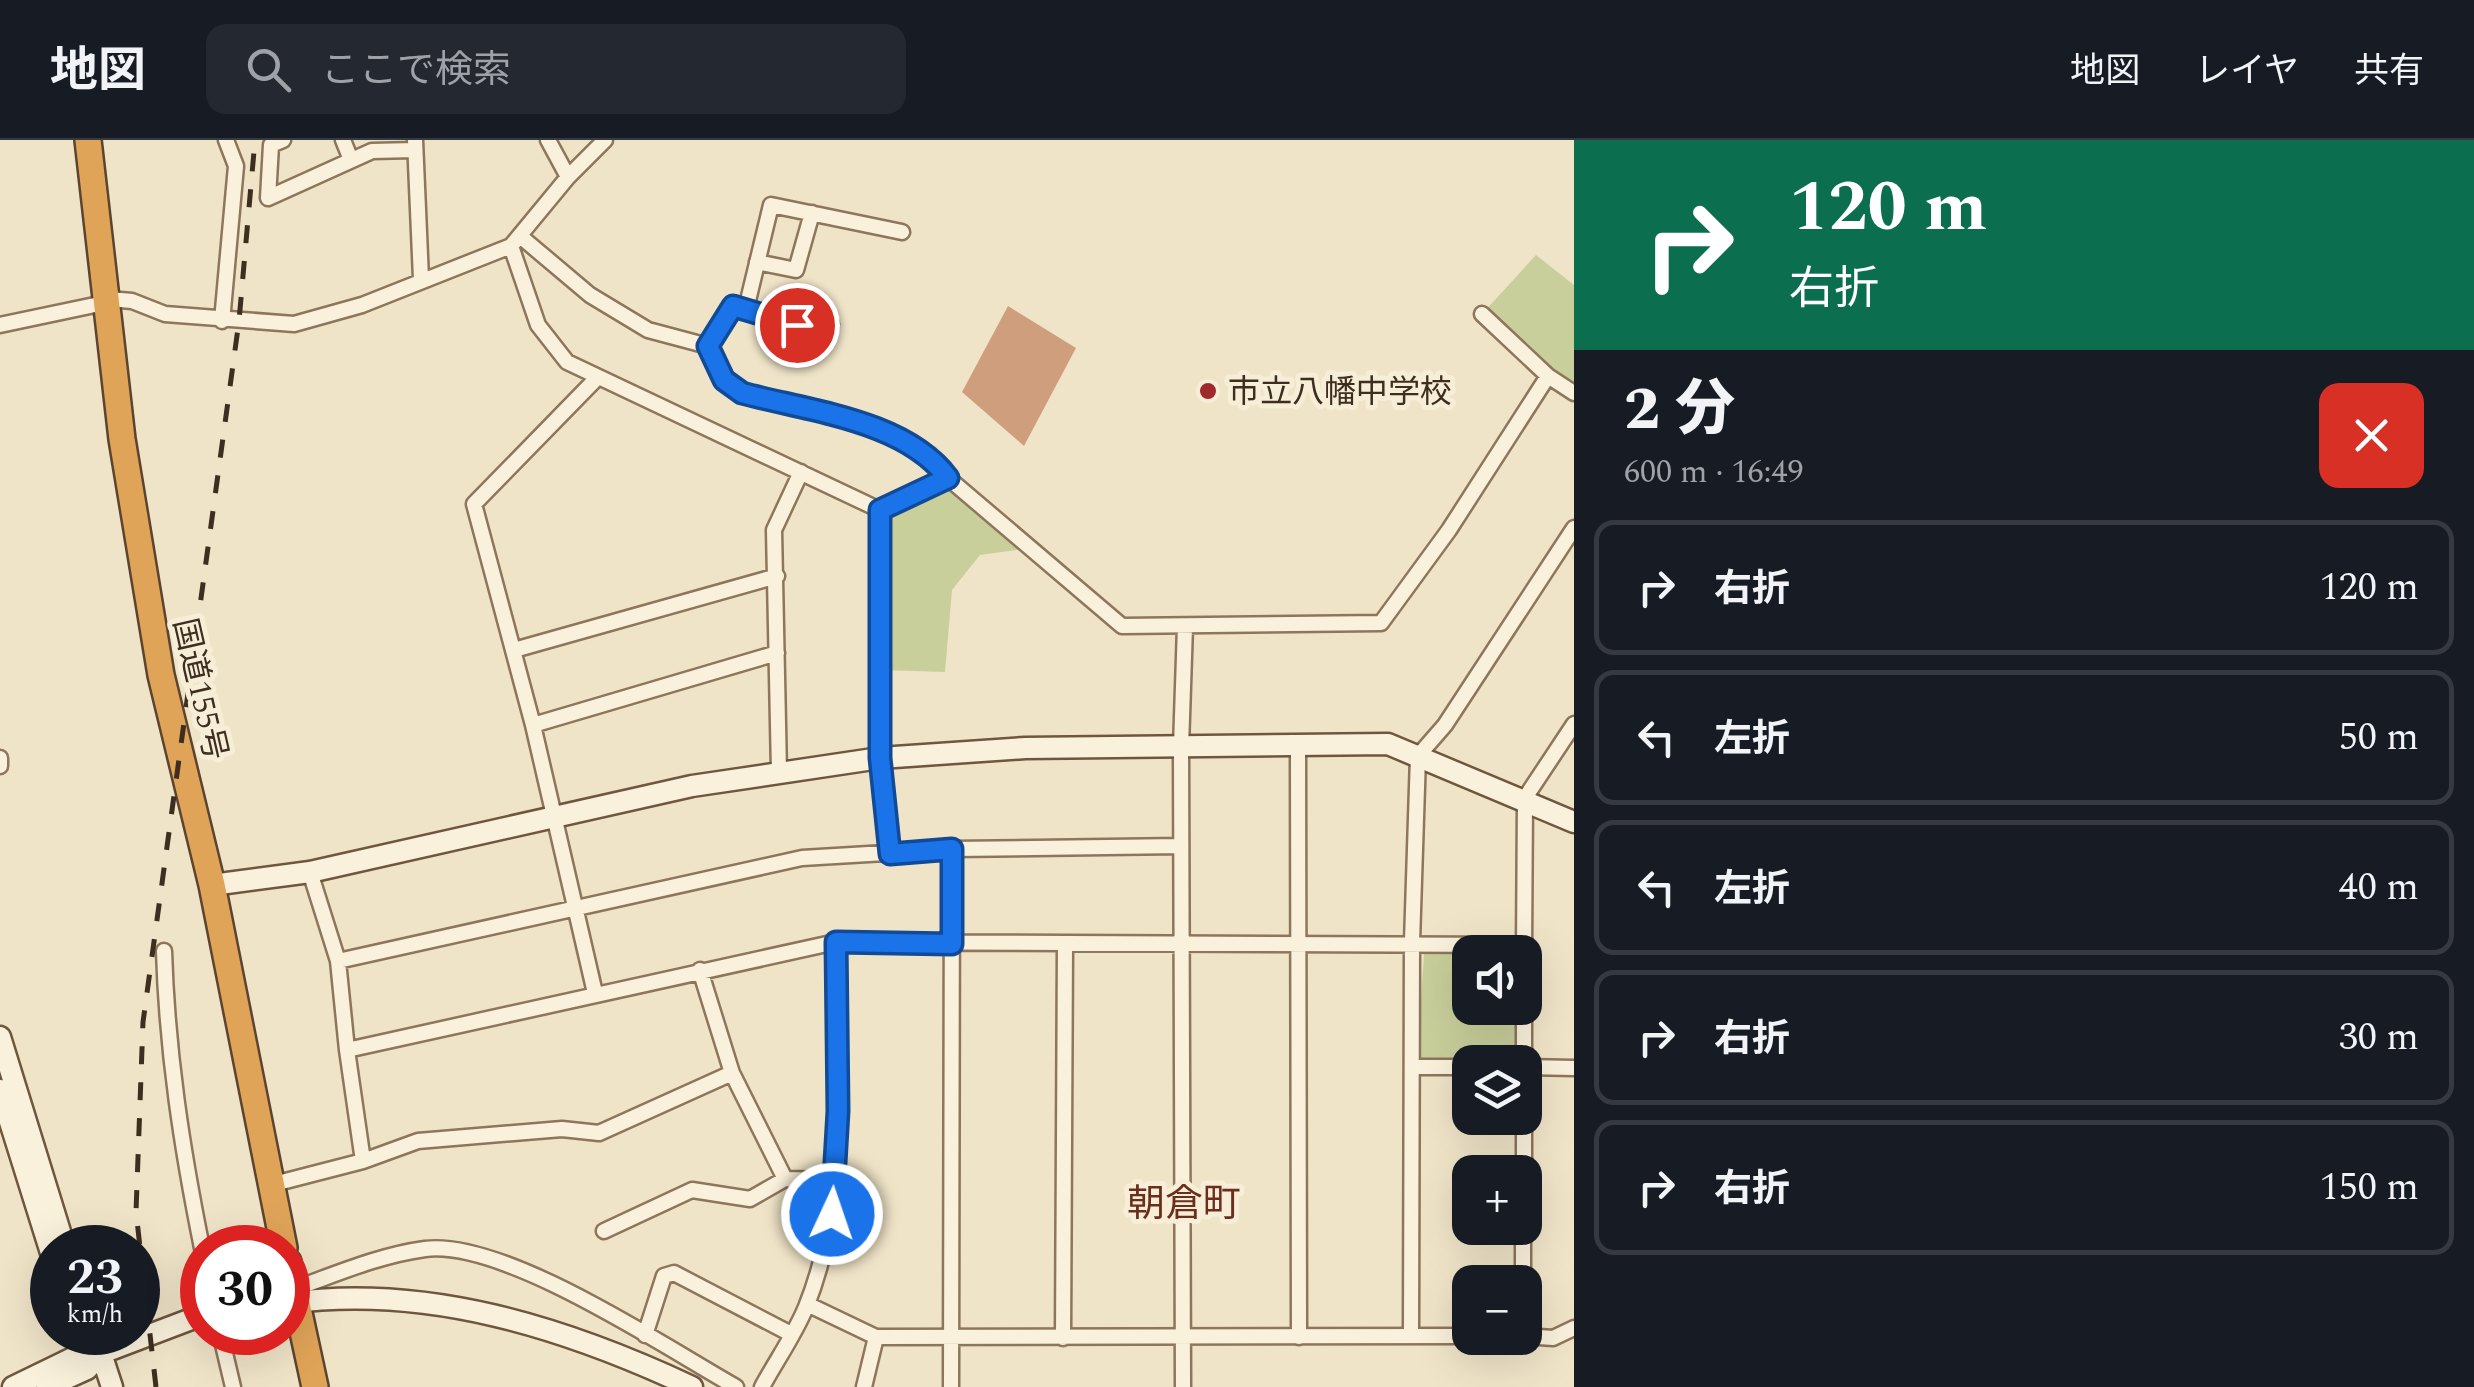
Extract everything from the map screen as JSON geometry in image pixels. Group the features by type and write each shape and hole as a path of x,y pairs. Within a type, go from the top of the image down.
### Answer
{"highway":[{"name":"国道155号","path":"88,140 122,440 158,658 212,885 279,1225"},
{"path":"307,1355 315,1387"}],"street":[{"path":"222,321 236,166 226,140"},
{"path":"283,140 272,144 268,198 372,151 415,145 421,279"},
{"path":"344,140 352,160"},
{"path":"548,140 568,177"},
{"path":"0,325 132,300 165,314 294,324 362,306 516,241 568,177 605,140"},
{"path":"746,308 771,205 902,232"},
{"path":"757,262 796,270 812,212"},
{"path":"516,241 590,295 648,330 708,346 724,380 742,393 879,430 931,456 948,478 1122,626 1381,623 1449,530 1548,376"},
{"path":"516,241 538,325 566,362 880,510"},
{"path":"708,346 733,306 797,325 831,324"},
{"path":"1482,314 1548,376 1574,393"},
{"path":"594,993 533,725 474,504 596,378"},
{"path":"779,772 778,576 774,530 801,472"},
{"path":"880,510 948,478"},
{"path":"880,510 880,758 890,854"},
{"path":"1412,1336 1412,942 1418,756 1445,725 1574,528"},
{"path":"514,650 778,576"},
{"path":"1183,1387 1181,747 1185,626"},
{"path":"533,725 777,654"},
{"path":"1524,935 1525,798 1574,724"},
{"path":"1298,744 1299,1337"},
{"path":"212,885 310,872 554,816 779,772 880,758 1026,748 1388,744 1525,798 1574,822"},
{"path":"0,758 0,766"},
{"path":"338,961 576,905 802,858 952,849 1181,846"},
{"path":"950,1387 952,849"},
{"path":"310,872 338,961 364,1162"},
{"path":"348,1050 836,942 1452,944"},
{"path":"762,1387 807,1304 832,1214 836,942"},
{"path":"1063,1338 1065,944"},
{"path":"164,950 166,1029 197,1225"},
{"path":"700,970 732,1072 786,1178"},
{"path":"0,1037 57,1225"},
{"path":"1542,1066 1574,1068"},
{"path":"1412,1067 1452,1067"},
{"path":"270,1185 364,1162 418,1141 562,1129 600,1133 732,1072"},
{"path":"0,1090 42,1225"},
{"path":"604,1231 692,1190 750,1199 786,1178 835,1180"},
{"path":"310,1290 362,1264 428,1249 479,1254 554,1286 736,1387"},
{"path":"644,1336 664,1276 674,1273 791,1334"},
{"path":"310,1298 384,1296 517,1320 604,1346 692,1387"},
{"path":"807,1304 876,1338 1452,1336"},
{"path":"1542,1337 1553,1338 1574,1328"},
{"path":"864,1387 876,1338"},
{"path":"13,1387 68,1355"},
{"path":"47,1387 88,1369 89,1355"},
{"path":"95,1355 112,1387"},
{"path":"225,1355 233,1387"}],"green space":[{"path":"1536,255 1574,285 1574,393 1482,314"},
{"path":"948,478 1030,548 980,555 952,590 945,672 880,670 880,510"},
{"path":"1452,953 1452,1025 1516,1025 1515,1045 1452,1045 1452,1060 1417,1059 1424,954"}],"building":[{"path":"1008,306 1076,348 1024,446 962,392"}],"railway":[{"path":"156,1387 136,1212 143,1022 239,321 255,140"}],"place":[{"name":"市立八幡中学校","path":"1208,391"}],"district":[{"name":"朝倉町","path":"1184,1203"}],"route":[{"path":"797,325 733,306 708,346 724,380 742,393 879,430 931,456 948,478 880,510 879,686 880,758 890,854 952,849 952,944 836,942 838,1111 832,1214"}]}
